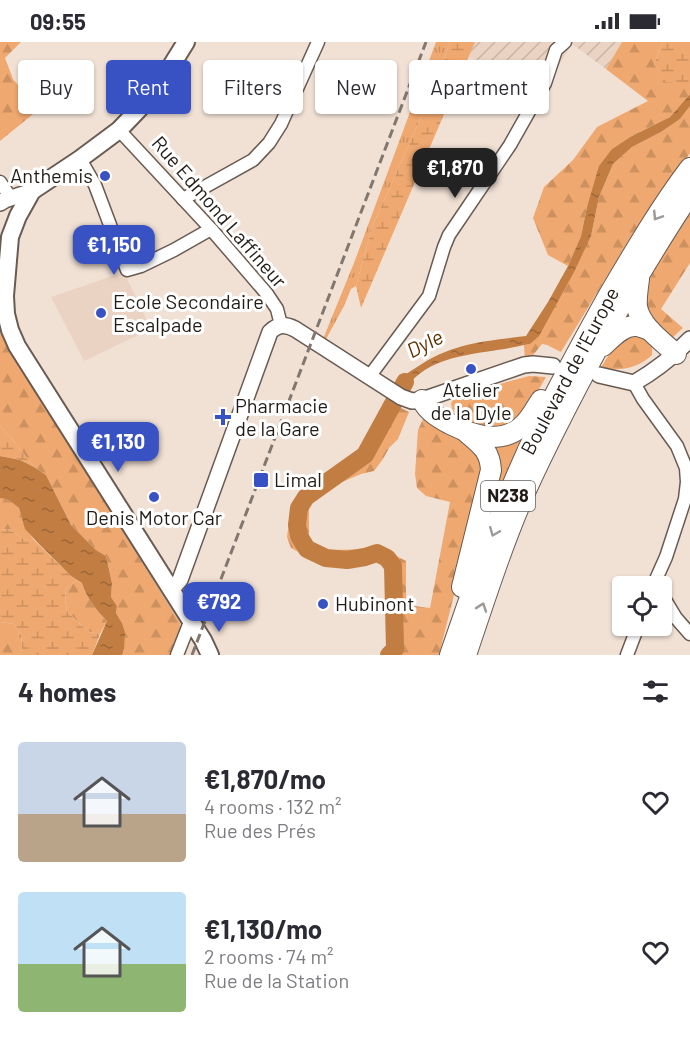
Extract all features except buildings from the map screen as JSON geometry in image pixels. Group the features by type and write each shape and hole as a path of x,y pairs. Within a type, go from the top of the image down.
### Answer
{"highway":[{"name":"Boulevard de l'Europe","path":"450,655 484,556 557,374 690,168"},
{"name":"Boulevard de l'Europe","path":"466,655 526,490 554,431 592,356 639,273 690,194"},
{"path":"639,273 637,306 640,316 650,330 676,354"},
{"path":"592,356 614,335 624,329 637,326 650,330"},
{"path":"422,400 428,410 466,432 482,437 496,437 520,428 557,374"},
{"path":"465,613 460,598 464,574 491,470 486,451 466,432"}],"main road":[{"path":"186,42 140,108 119,130 32,191 5,236 5,296 6,314 17,346 192,622 210,655"}],"street":[{"path":"183,199 253,160 269,143 281,124 318,42"},
{"path":"369,377 429,296 449,235 510,145 544,83 556,50 565,42"},
{"name":"Rue Edmond Laffineur","path":"119,130 267,294 277,309 281,325"},
{"path":"80,159 95,185 127,270 141,266 211,230"},
{"path":"0,182 5,200 32,191"},
{"path":"171,590 180,580 270,332 275,327 281,325 295,329 395,394 412,401 422,400 524,365 533,364 557,374"},
{"path":"598,375 634,383 676,354 690,339"},
{"path":"634,383 677,446 686,468 685,499 657,576"},
{"path":"672,611 690,634"},
{"path":"177,655 192,622"},
{"path":"627,655 634,636"}],"shaded area":[{"path":"475,42 622,42 606,69 572,44 553,75 549,74 549,60 468,58"},
{"name":"Ecole Secondaire Escalpade","path":"124,272 151,329 84,361 51,297"}],"green space":[{"path":"0,42 21,42 5,58 13,79 18,85 18,114 33,114 0,141"},
{"path":"436,42 450,42 443,60 429,60"},
{"path":"450,42 475,42 467,60 443,60"},
{"path":"622,42 663,42 654,64 666,81 690,82 690,94 670,117 630,137 612,149 587,207 581,236 568,266 548,255 533,218 544,187 573,160 597,127 648,101 606,69"},
{"path":"663,42 690,42 690,82 666,82 654,64"},
{"path":"690,106 690,153 634,232 561,352 542,344 525,360 524,345 530,344 591,236 599,197 613,164 632,147 680,119"},
{"path":"409,114 423,114 372,227 356,286 351,289 325,341 323,339"},
{"path":"423,114 444,114 361,308 356,286 372,227"},
{"path":"690,211 690,263 661,309 683,328 673,337 650,322 643,293 655,268"},
{"path":"0,331 12,354 180,623 181,629 173,655 122,655 124,649 122,623 116,613 117,606 111,597 112,583 106,556 96,550 71,525 46,475 34,467 0,426"},
{"path":"639,333 652,344 652,355 647,360 628,368 601,368 616,346"},
{"path":"529,376 546,377 518,423 489,434 453,415 451,403 456,396"},
{"path":"385,400 409,412 398,439 374,471 326,488 309,504 309,536 314,547 324,550 383,549 406,561 406,605 430,608 450,502 426,496 417,488 415,474 418,430 423,419 472,448 480,458 483,472 482,482 439,655 396,655 401,640 402,612 400,586 391,582 393,641 386,655 383,655 389,640 389,587 384,564 381,561 317,562 291,548 287,537 294,506 303,494 355,456"},
{"path":"0,426 34,467 20,460 0,456"},
{"path":"530,428 478,556 490,449"},
{"path":"0,498 8,498 19,508 26,529 34,540 24,539 10,529 0,530"},
{"path":"10,529 24,539 34,540 71,576 82,583 75,581 66,589 65,600 67,611 82,626 90,632 100,634 92,655 22,655 21,634 14,624 0,622 0,530"},
{"path":"75,581 82,583 92,603 107,621 100,634 90,632 67,611 66,589"},
{"path":"0,622 14,624 21,634 22,655 0,655"}],"water":[{"path":"690,94 690,106 680,119 632,147 613,164 599,197 591,236 539,336 530,344 443,361 415,377 404,390 397,386 408,373 443,353 469,344 526,336 568,266 581,236 599,166 612,149 630,137 670,117"},
{"path":"0,456 20,460 46,475 71,525 96,550 106,556 112,583 111,597 117,606 116,613 125,633 122,655 92,655 107,621 92,603 82,583 71,576 25,529 19,508 8,499 0,498"},
{"path":"391,582 400,586 402,631 396,655 386,655 393,641"}],"waterway":[{"name":"Dyle","path":"389,655 395,649 393,566 387,558 377,553 347,560 326,558 307,549 299,536 297,525 299,508 306,497 365,455 405,382"}],"railway":[{"path":"192,655 426,42"}],"place":[{"name":"Anthemis","path":"105,176"},
{"name":"Ecole Secondaire Escalpade","path":"101,313"},
{"name":"Atelier de la Dyle","path":"471,369"},
{"name":"Pharmacie de la Gare","path":"223,417"},
{"name":"Limal","path":"261,480"},
{"name":"Denis Motor Car","path":"154,497"},
{"name":"Hubinont","path":"323,604"}]}
